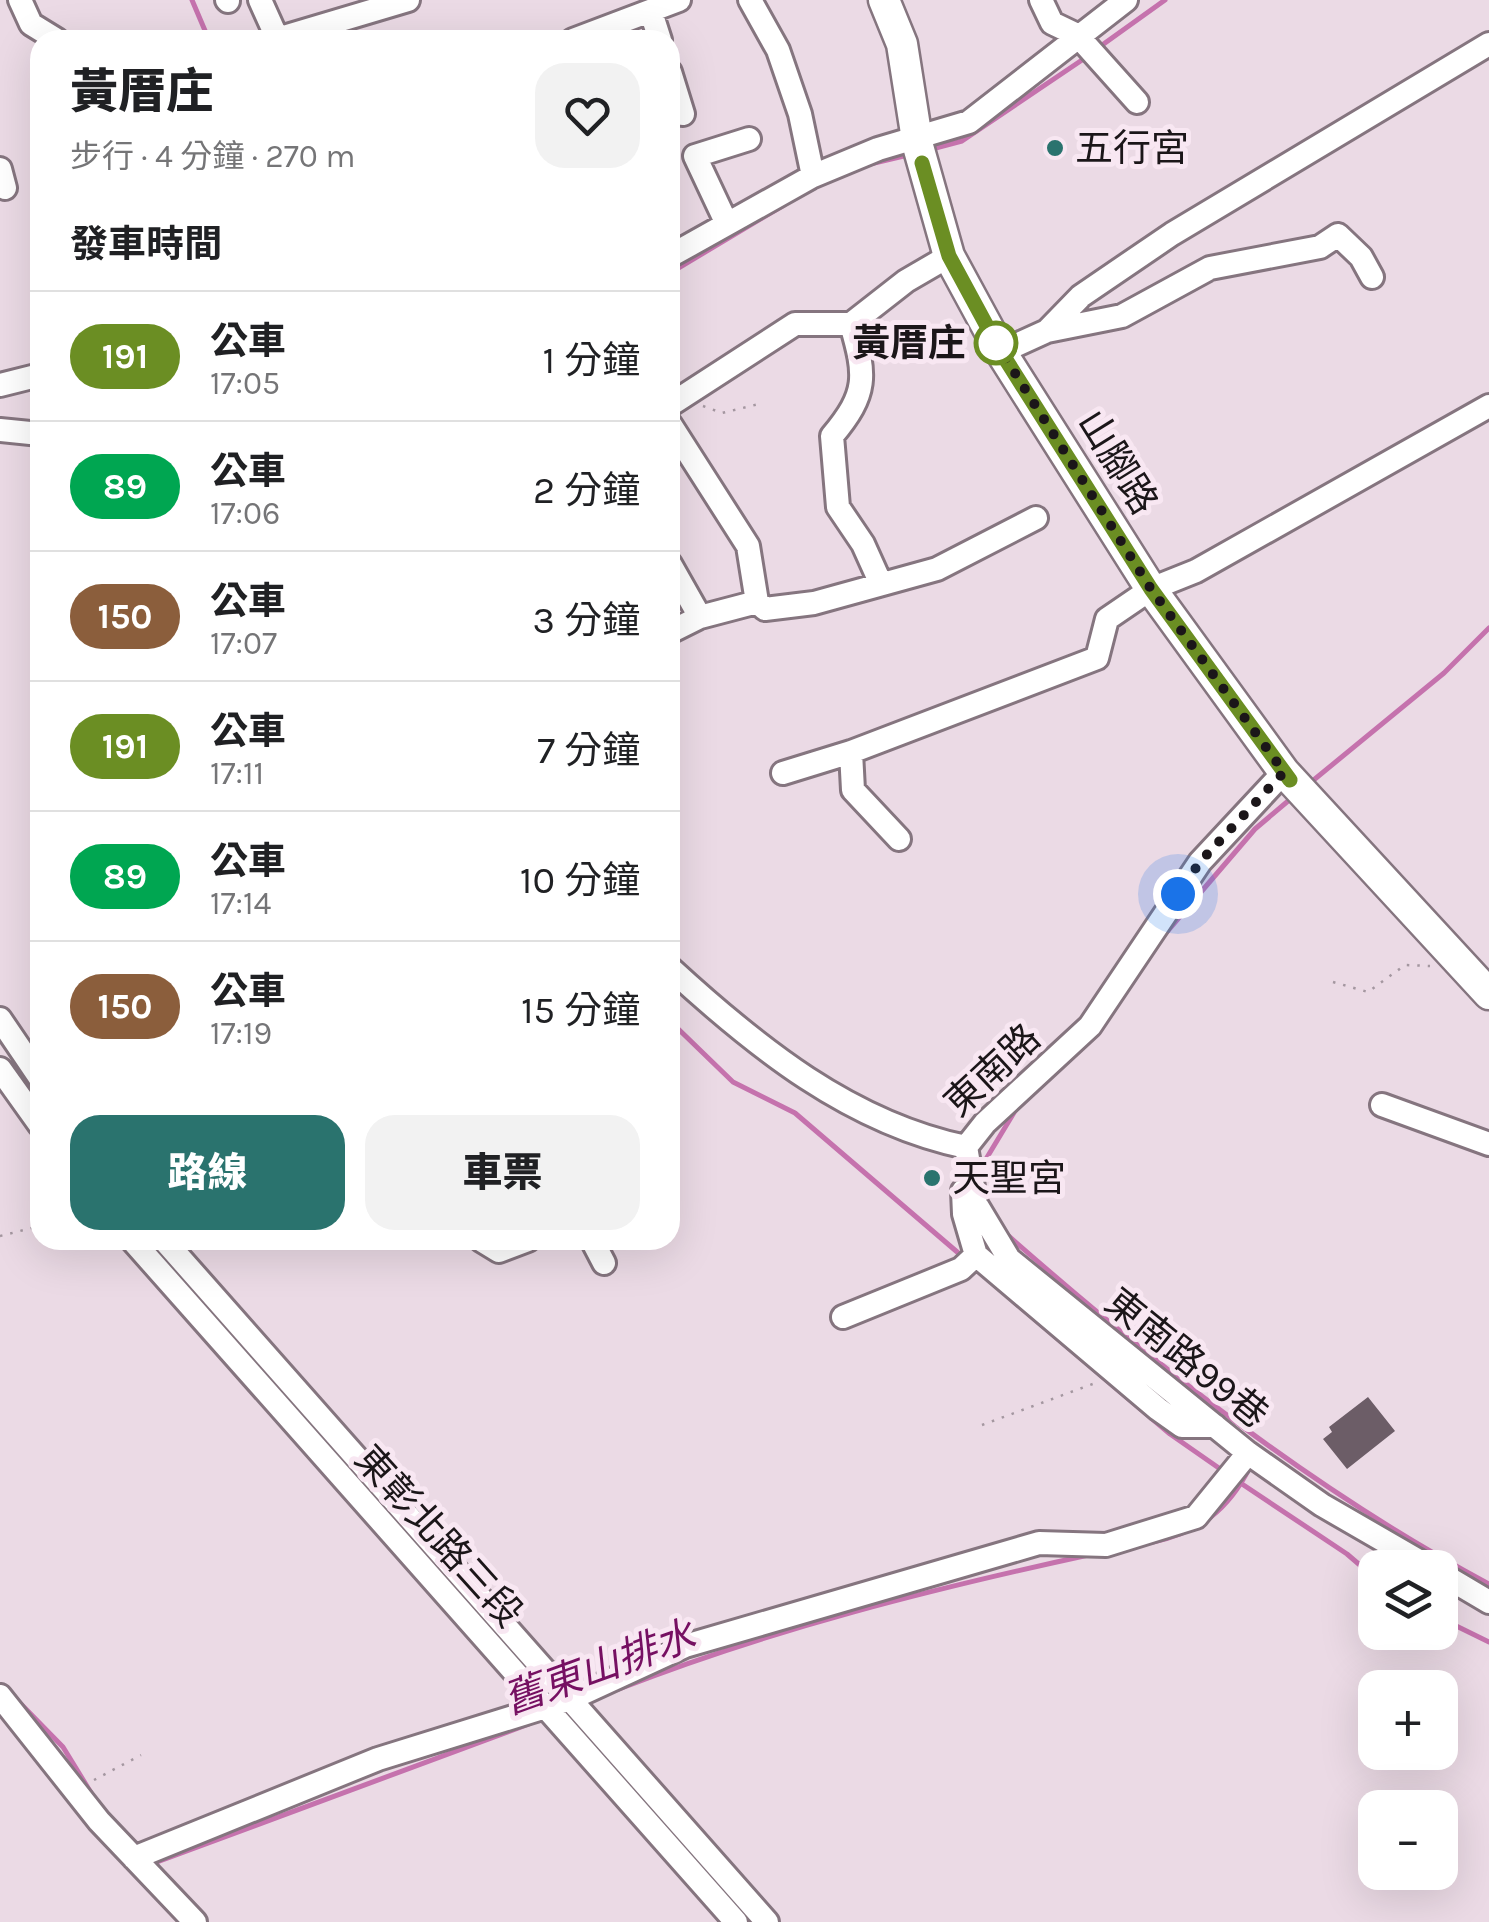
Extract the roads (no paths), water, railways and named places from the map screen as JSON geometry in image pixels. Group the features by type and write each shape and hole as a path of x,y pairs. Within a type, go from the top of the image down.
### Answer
{"main road":[{"name":"山腳路","path":"884,0 902,44 919,149 949,256 1001,352 1151,589 1287,776 1489,994"}],"street":[{"path":"20,0 32,24 41,30"},
{"path":"260,0 274,30"},
{"path":"308,30 408,0"},
{"path":"601,30 679,0"},
{"path":"750,0 778,50 800,114 813,176"},
{"path":"1041,0 1052,23 1077,35 1137,102"},
{"path":"680,250 813,176 919,149 969,122 1126,0"},
{"path":"651,12 657,30"},
{"path":"1048,331 1081,296 1172,234 1489,44"},
{"path":"680,104 683,114"},
{"path":"728,224 695,156 750,139"},
{"path":"1001,352 1048,331 1122,316 1210,268 1320,247 1338,236 1361,257 1372,277"},
{"path":"680,400 795,324 852,324 949,256"},
{"path":"852,324 864,371 856,407 832,436 838,507 863,544 881,584"},
{"path":"0,385 30,378"},
{"path":"783,773 851,752 1096,658 1108,618 1151,589 1196,571 1489,406"},
{"path":"0,430 30,433"},
{"path":"680,440 748,546 756,602 765,609 814,603 937,569 1036,518"},
{"path":"680,581 700,616"},
{"path":"680,627 700,616 756,602"},
{"path":"851,752 853,790 900,839"},
{"name":"東南路","path":"680,977 749,1041 830,1093 922,1138 966,1147 985,1123 1090,1026 1200,862 1287,776"},
{"path":"0,1019 30,1063"},
{"path":"0,1069 20,1098"},
{"path":"1382,1105 1489,1144"},
{"path":"966,1147 963,1198 976,1255 1182,1426 1215,1426"},
{"name":"東南路99巷","path":"966,1147 976,1204 1009,1259 1248,1453 1322,1505 1400,1550"},
{"name":"東彰北路三段","path":"141,1250 736,1922"},
{"name":"東彰北路三段","path":"173,1250 767,1922"},
{"path":"597,1250 604,1264"},
{"path":"843,1317 961,1268 976,1255"},
{"path":"134,1858 378,1759 568,1700 684,1646 1039,1543 1106,1546 1196,1516 1248,1453"},
{"path":"1458,1584 1489,1602"},
{"path":"0,1696 76,1792 195,1922"}],"waterway":[{"path":"192,0 205,30"},
{"path":"1098,48 1165,0"},
{"path":"928,150 962,141 1085,58"},
{"path":"870,164 908,155"},
{"path":"680,267 784,205"},
{"path":"1310,783 1444,673 1489,628"},
{"path":"1165,934 1255,829 1294,796"},
{"path":"680,1031 733,1082 795,1113 963,1257"},
{"path":"980,1169 1018,1106"},
{"path":"1004,1232 1236,1422 1359,1507 1489,1584"},
{"path":"1013,1301 1170,1434 1226,1473"},
{"name":"舊東山排水","path":"1153,1542 1184,1532 1210,1517 1232,1496 1250,1467"},
{"path":"1239,1482 1358,1563"},
{"name":"舊東山排水","path":"619,1689 853,1612 1093,1554"},
{"path":"1458,1627 1489,1642"},
{"name":"舊東山排水","path":"16,1699 63,1747 93,1796"},
{"name":"舊東山排水","path":"152,1857 157,1862 529,1724"}],"place":[{"name":"五行宮","path":"1055,148"},
{"name":"黃厝庄","path":"996,343"},
{"name":"天聖宮","path":"932,1178"}]}
